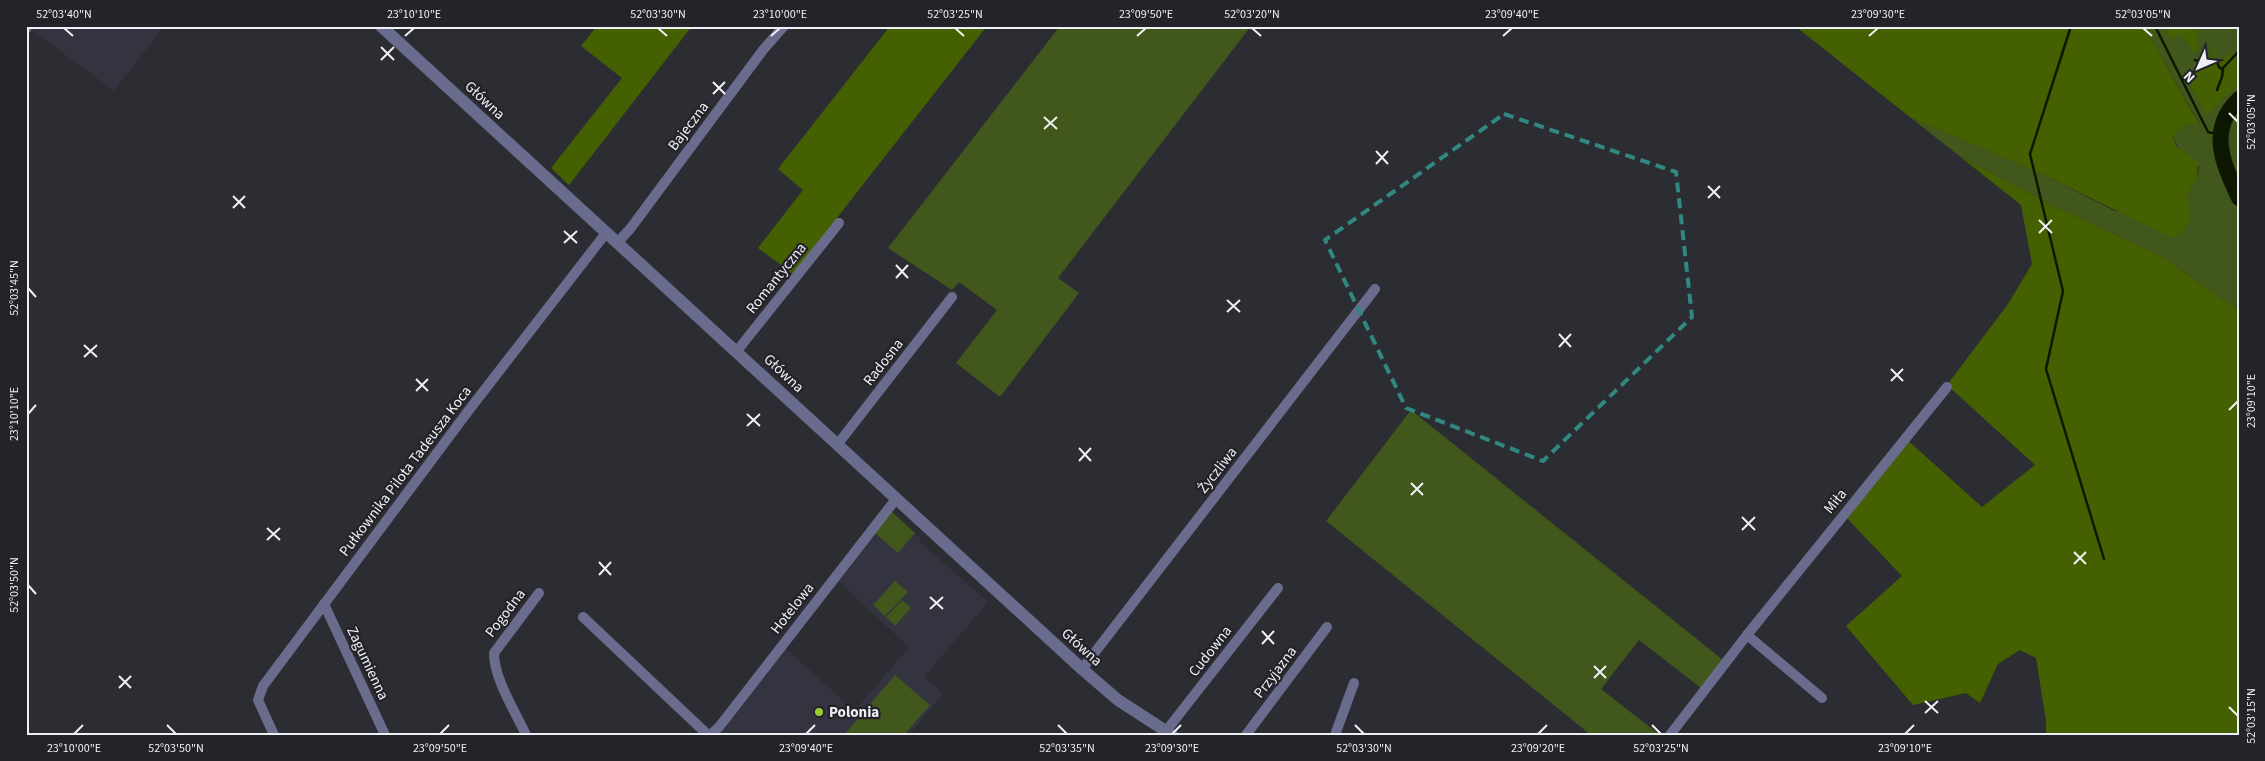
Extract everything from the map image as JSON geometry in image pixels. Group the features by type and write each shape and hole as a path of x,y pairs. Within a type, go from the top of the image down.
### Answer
{"street":[{"name":"Główna","path":"381,26 1082,669 1118,700 1169,733"},
{"name":"Bajeczna","path":"617,243 636,221 763,50 784,26"},
{"name":"Romantyczna","path":"736,352 839,223"},
{"name":"Pułkownika Pilota Tadeusza Koca","path":"274,735 260,707 259,692 606,233"},
{"name":"Życzliwa","path":"1082,669 1376,289"},
{"name":"Radosna","path":"837,445 952,297"},
{"name":"Miła","path":"1670,735 1747,634 1947,387"},
{"name":"Hotelowa","path":"583,617 709,735 718,727 896,498"},
{"name":"Cudowna","path":"1169,733 1278,588"},
{"name":"Pogodna","path":"526,735 498,676 494,662 494,653 539,593"},
{"name":"Zagumienna","path":"324,604 385,735"},
{"name":"Przyjazna","path":"1246,735 1327,627"},
{"path":"1747,634 1822,698"},
{"path":"1335,735 1354,683"}],"highlighted area":[{"path":"1504,114 1676,172 1692,317 1543,461 1406,408 1325,240"}],"shaded area":[{"path":"35,26 164,26 114,91 32,30"},
{"path":"891,511 921,539 919,541 988,602 924,677 943,694 909,735 718,735 785,648 855,711 909,647 837,580"}],"green space":[{"path":"597,26 692,26 569,185 551,168 622,78 581,46"},
{"path":"890,26 987,26 793,274 758,248 803,190 778,169"},
{"path":"1060,26 1251,26 1058,278 1079,293 1000,397 956,363 997,310 959,282 952,290 888,248"},
{"path":"1795,26 2152,26 2147,33 2200,124 2185,126 2173,136 2176,146 2198,162 2197,181 2192,186 2188,198 2188,223 2184,230 2172,238 2046,176 1911,118"},
{"path":"2152,26 2239,26 2239,62 2230,56 2239,66 2239,311 2163,257 2054,206 1958,155 1911,118 2046,176 2115,211 2189,221 2188,194 2197,181 2199,167 2177,146 2173,136 2179,129 2185,126 2200,123 2147,33"},
{"path":"2165,26 2190,26 2197,30 2197,50 2194,53 2187,41 2178,35 2170,39"},
{"path":"2214,48 2216,51 2215,58 2219,60 2230,55 2239,62 2239,83 2207,115 2192,89 2192,74 2210,58"},
{"path":"1958,155 2054,206 2163,257 2239,311 2239,735 2046,735 2046,721 2036,658 2020,650 1998,664 1980,703 1966,693 1913,705 1846,626 1902,576 1841,512 1904,437 1982,507 2035,465 1947,385 2008,304 2032,264 2021,205"},
{"path":"1411,410 1723,660 1701,688 1639,640 1601,689 1660,735 1591,735 1326,521"},
{"path":"891,511 915,533 898,553 874,532"},
{"path":"895,581 908,592 885,616 873,605"},
{"path":"902,600 911,608 895,626 886,617"},
{"path":"895,675 930,705 904,735 844,735"}],"waterway":[{"path":"2071,26 2030,154 2063,291 2046,369 2104,559"},
{"path":"2155,26 2208,132 2220,135"},
{"path":"2217,90 2223,68 2239,51"},
{"path":"2195,60 2204,63 2211,60 2217,62 2223,70"},
{"path":"2239,99 2229,111 2223,123 2221,135 2224,159 2239,198"}],"place":[{"name":"Polonia","path":"819,712"}]}
